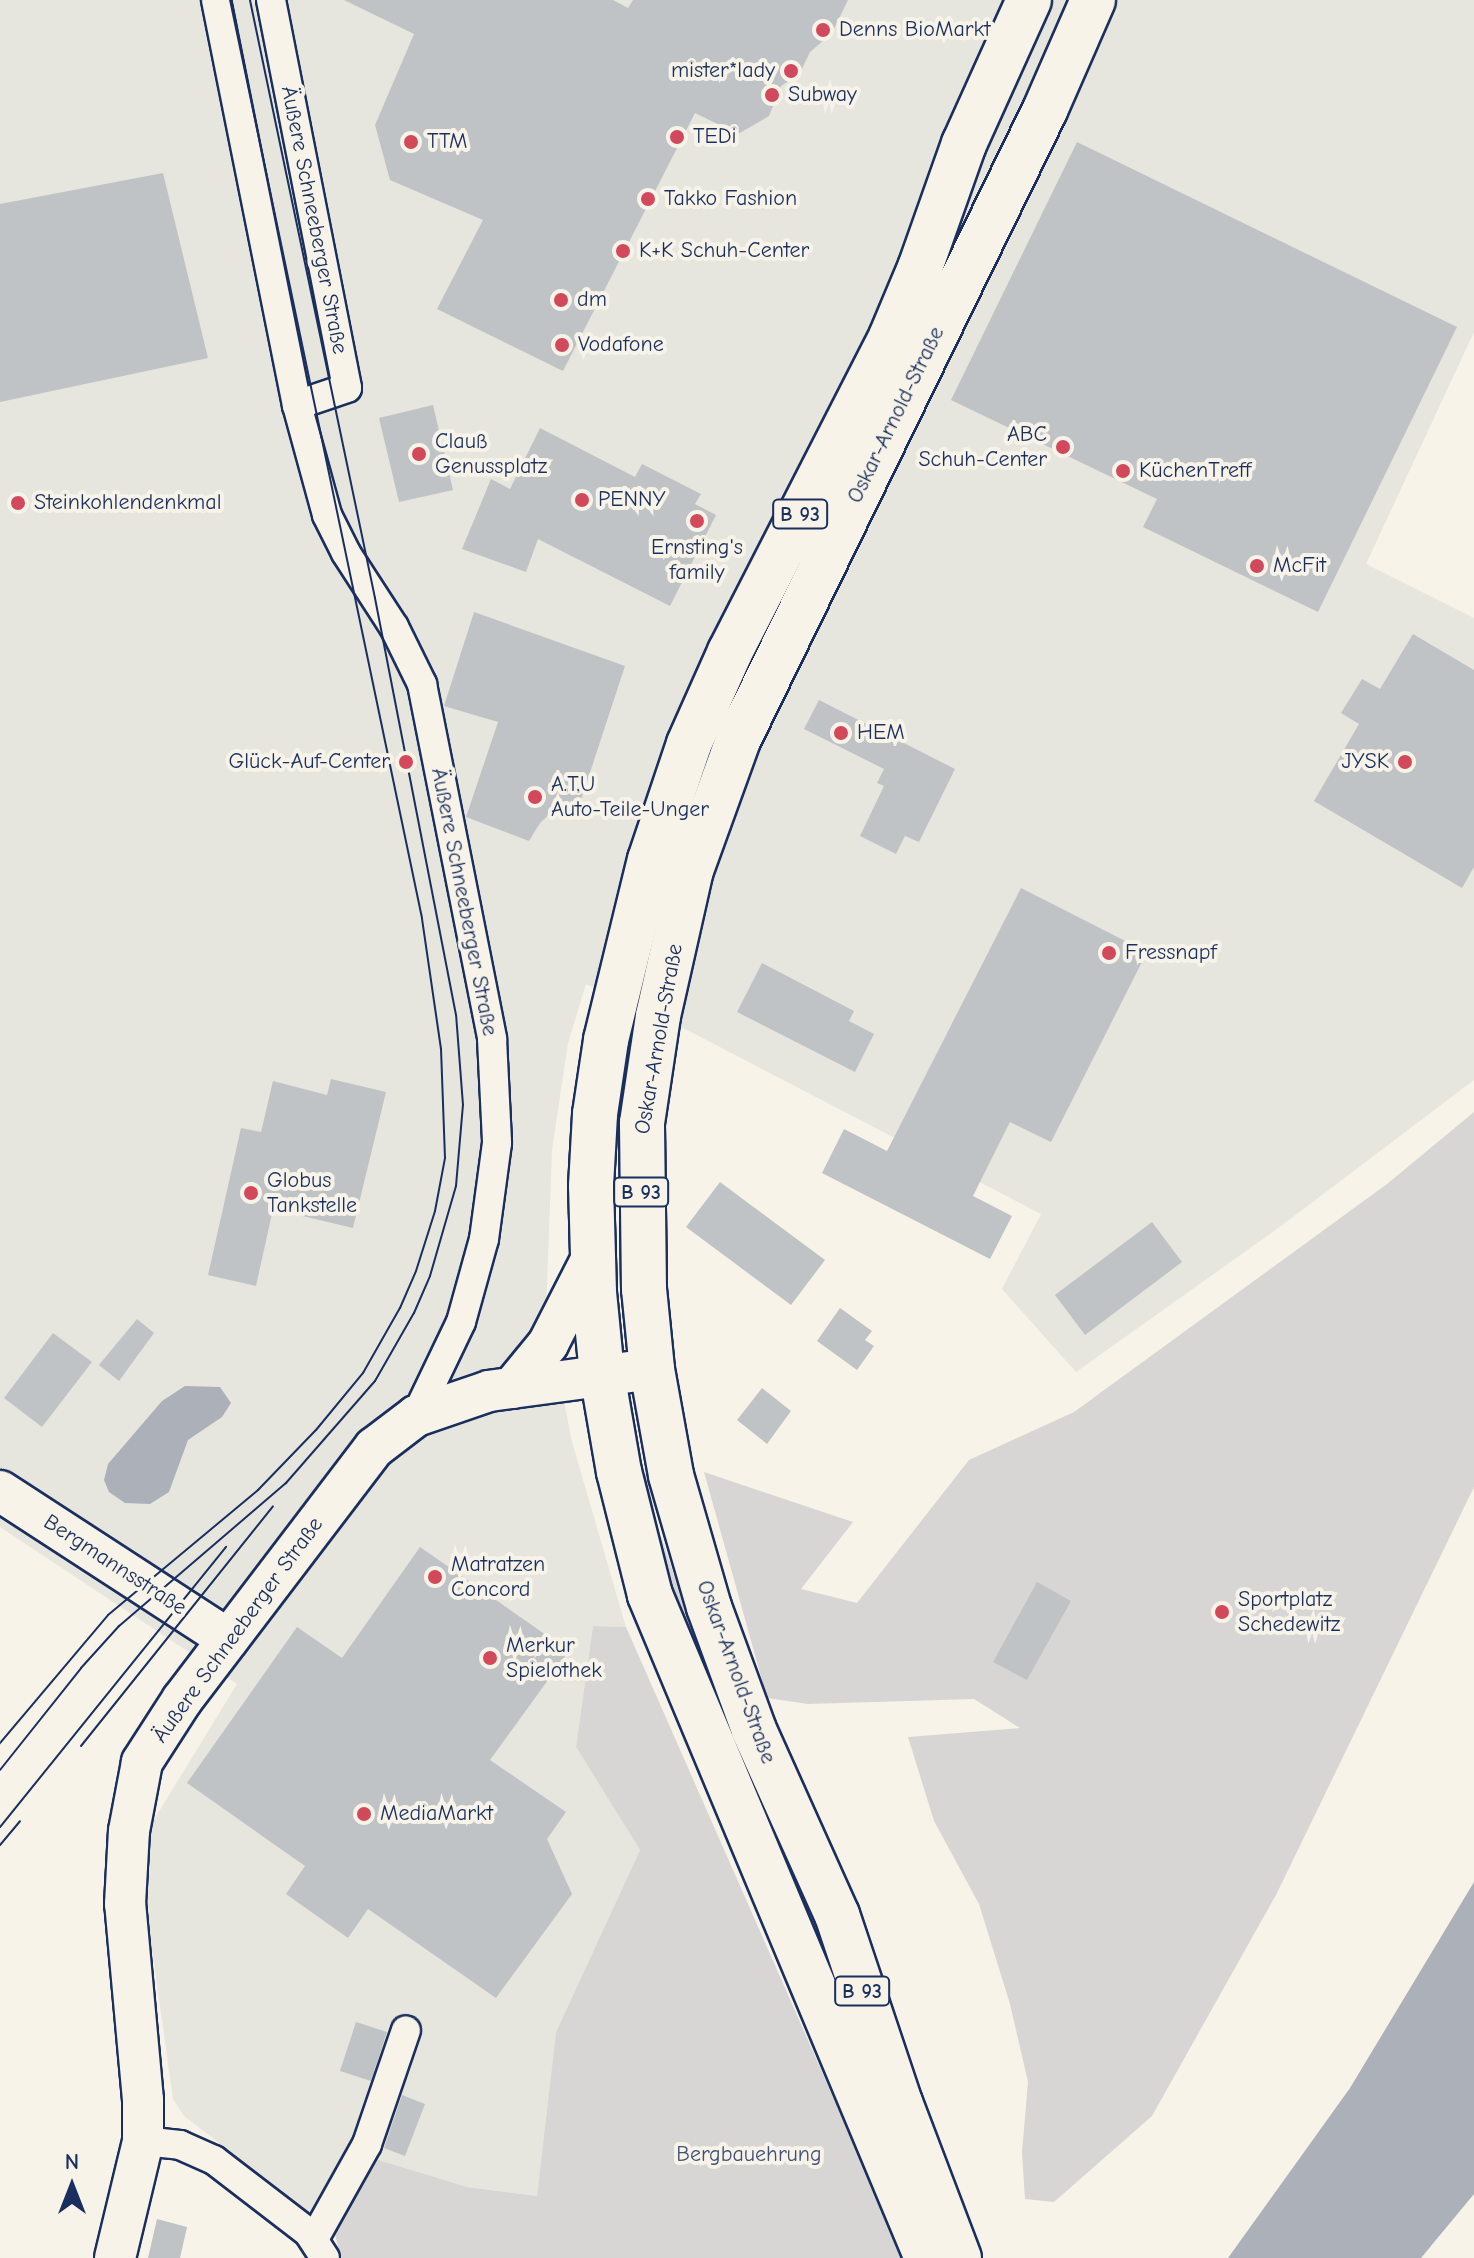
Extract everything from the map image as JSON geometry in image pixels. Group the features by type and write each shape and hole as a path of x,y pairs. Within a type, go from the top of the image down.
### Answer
{"main road":[{"name":"Oskar-Arnold-Straße","path":"927,2258 650,1595 619,1472 602,1374 591,1186 595,1114 606,1040 650,860 689,744 730,652 891,337 920,268 964,144 1029,0"},
{"name":"Oskar-Arnold-Straße","path":"959,2258 900,2103 837,1915 754,1730 709,1607 671,1475 652,1369 644,1289 642,1123 658,1016 691,870 738,740 1045,110 1093,0"},
{"path":"512,1388 548,1344 593,1256"},
{"name":"Äußere Schneeberger Straße","path":"115,2258 143,2141 143,2100 125,1904 129,1831 142,1762 228,1639 374,1448 416,1416 489,1391 652,1369"},
{"name":"Bergmannsstraße","path":"0,1491 228,1639"}],"street":[{"name":"Äußere Schneeberger Straße","path":"216,0 297,405 327,515 346,553 394,627 422,684 492,1039 497,1143 484,1239 461,1322 416,1416"},
{"name":"Äußere Schneeberger Straße","path":"271,0 347,388 297,405"},
{"path":"143,2141 180,2145 214,2160 319,2248 367,2144 406,2030"}],"shaded area":[{"name":"Glück-Auf-Center","path":"0,0 1474,0 1474,332 1366,564 1474,618 1474,1080 1281,1226 1076,1372 1002,1289 1041,1214 693,1033 586,984 568,1043 552,1150 546,1311 572,1442 626,1627 593,1626 576,1747 640,1850 556,2032 537,2196 467,2187 375,2160 334,2231 184,2116 173,2099 151,1942 146,1881 152,1823 237,1684 0,1527"},
{"path":"185,1386 220,1387 231,1403 222,1417 188,1440 169,1492 150,1504 125,1503 109,1492 104,1480 108,1464 162,1401"},
{"path":"1474,1882 1474,2194 1421,2258 1228,2258 1350,2088"}],"green space":[{"path":"1474,1112 1474,1487 1277,1893 1152,2116 1054,2202 1025,2199 1022,2152 1028,2082 1010,2004 979,1904 934,1821 908,1737 1020,1728 974,1699 808,1704 767,1698 704,1472 853,1522 801,1589 857,1603 969,1460 1074,1412 1387,1184"},
{"path":"646,1474 659,1530 709,1682 836,1950 843,2009 704,1692 636,1478"},
{"name":"Bergbauehrung","path":"593,1626 626,1627 904,2258 341,2258 334,2231 375,2159 467,2187 537,2196 556,2032 640,1850 576,1747"}],"building":[{"path":"344,0 613,0 628,8 633,0 848,0 832,33 810,52 800,73 781,86 769,116 738,134 695,113 563,371 437,309 483,220 390,180 375,125 414,34"},
{"path":"1077,142 1457,327 1318,612 1143,527 1157,499 951,400"},
{"path":"163,173 208,358 0,402 0,204"},
{"path":"433,405 453,490 399,502 379,418"},
{"path":"540,428 635,477 642,464 701,494 695,504 716,515 670,606 538,539 526,572 462,549 491,479 510,489"},
{"path":"474,612 625,666 577,812 555,809 540,823 529,841 466,817 498,722 444,706"},
{"name":"JYSK","path":"1413,634 1474,670 1474,867 1462,888 1314,801 1359,724 1341,713 1362,679 1380,689"},
{"path":"819,700 955,769 919,842 905,836 896,854 860,836 884,786 877,783 884,769 804,729"},
{"path":"1021,888 1147,952 1051,1142 1010,1122 973,1196 1012,1216 990,1259 822,1173 844,1129 887,1151"},
{"path":"762,963 854,1011 849,1021 874,1034 855,1072 737,1012"},
{"path":"331,1079 386,1092 353,1228 273,1209 256,1286 208,1275 241,1128 261,1132 273,1081 327,1095"},
{"path":"720,1182 825,1260 791,1305 686,1227"},
{"path":"1152,1222 1182,1262 1085,1335 1055,1295"},
{"path":"840,1308 872,1331 865,1340 874,1346 857,1370 817,1341"},
{"path":"137,1319 154,1333 119,1381 99,1365"},
{"path":"53,1333 92,1362 42,1427 4,1398"},
{"path":"762,1388 791,1411 767,1444 737,1420"},
{"path":"420,1547 569,1651 490,1760 566,1812 547,1839 572,1894 496,1998 368,1909 348,1938 286,1894 305,1866 187,1783 297,1627 342,1658"},
{"path":"1037,1582 1071,1601 1027,1680 993,1662"},
{"path":"356,2022 387,2032 371,2081 340,2071"},
{"path":"402,2095 425,2104 405,2156 384,2148"},
{"path":"157,2219 187,2227 180,2258 148,2258"}],"tram line":[{"path":"0,1743 108,1615 258,1490 316,1430 363,1373 400,1308 416,1271 435,1211 445,1158 441,1049 422,918 230,0"},
{"path":"0,1770 81,1668 119,1626 286,1483 375,1381 414,1313 430,1276 456,1186 463,1105 456,1015 375,598 250,0"},
{"path":"81,1746 273,1506"},
{"path":"0,1827 226,1547"},
{"path":"0,1845 20,1821"}],"place":[{"name":"Denns BioMarkt","path":"823,30"},
{"name":"mister*lady","path":"791,71"},
{"name":"Subway","path":"772,95"},
{"name":"TEDi","path":"677,137"},
{"name":"TTM","path":"411,142"},
{"name":"Takko Fashion","path":"648,199"},
{"name":"K+K Schuh-Center","path":"623,251"},
{"name":"dm","path":"561,300"},
{"name":"Vodafone","path":"562,345"},
{"name":"ABC Schuh-Center","path":"1063,447"},
{"name":"Clauß Genussplatz","path":"419,454"},
{"name":"KüchenTreff","path":"1123,471"},
{"name":"PENNY","path":"582,500"},
{"name":"Steinkohlendenkmal","path":"18,503"},
{"name":"Ernsting's family","path":"697,521"},
{"name":"McFit","path":"1257,566"},
{"name":"HEM","path":"841,733"},
{"name":"Glück-Auf-Center","path":"406,762"},
{"name":"JYSK","path":"1405,762"},
{"name":"A.T.U Auto-Teile-Unger","path":"535,797"},
{"name":"Fressnapf","path":"1109,953"},
{"name":"Globus Tankstelle","path":"251,1193"},
{"name":"Matratzen Concord","path":"435,1577"},
{"name":"Sportplatz Schedewitz","path":"1222,1612"},
{"name":"Merkur Spielothek","path":"490,1658"},
{"name":"MediaMarkt","path":"364,1814"}]}
